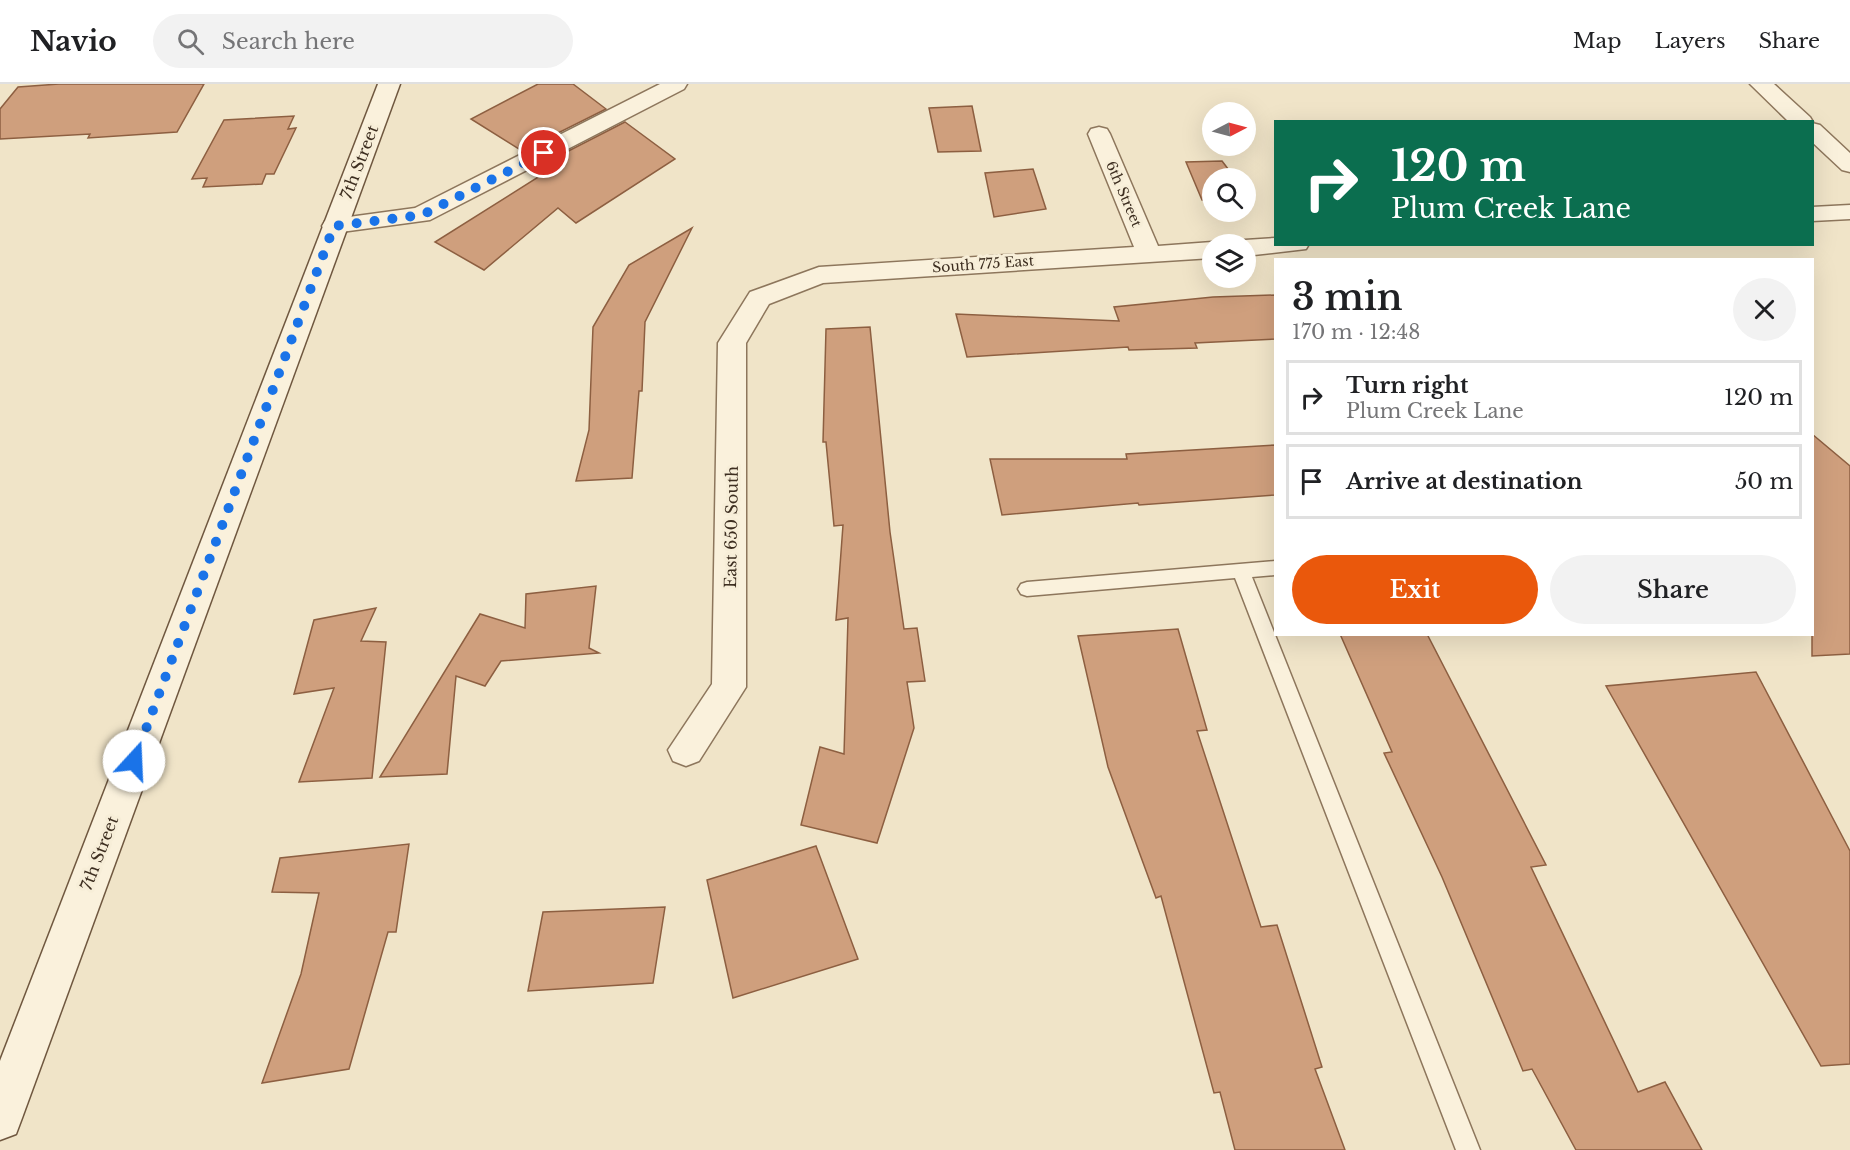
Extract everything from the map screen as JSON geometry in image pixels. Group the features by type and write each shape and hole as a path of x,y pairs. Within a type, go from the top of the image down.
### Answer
{"street":[{"name":"7th Street","path":"0,1118 389,84"},
{"path":"334,226 422,215 676,84"},
{"path":"1761,84 1800,120"},
{"path":"1814,132 1850,165"},
{"name":"6th Street","path":"1099,134 1149,253"},
{"path":"1814,214 1850,212"},
{"path":"1256,247 1274,246"},
{"name":"South 775 East","path":"759,298 819,275 1202,250"},
{"name":"East 650 South","path":"686,750 729,687 732,343 759,298"}],"lane":[{"path":"1027,589 1274,568"},
{"path":"1241,571 1468,1150"}],"building":[{"path":"59,84 204,84 177,132 88,138 90,134 0,139 0,109 18,87"},
{"path":"538,84 573,84 606,109 522,151 471,119"},
{"path":"972,106 981,151 938,152 929,108"},
{"path":"294,116 288,129 296,128 274,174 266,174 262,184 203,187 207,178 192,179 224,120"},
{"path":"625,122 675,159 576,223 558,208 484,270 435,242 551,169 543,164"},
{"path":"1222,161 1227,168 1202,168 1202,200 1186,162"},
{"path":"1033,169 1046,209 994,217 985,173"},
{"path":"692,228 645,322 642,391 639,391 632,478 576,481 589,430 593,327 629,265"},
{"path":"1274,295 1274,339 1195,343 1197,348 1129,350 1128,347 967,357 956,314 1119,321 1114,307 1213,297"},
{"path":"870,327 890,532 904,629 917,628 925,681 907,682 914,728 877,843 801,825 820,747 844,754 848,618 836,620 843,525 834,526 826,442 823,442 826,329"},
{"path":"1814,436 1850,466 1850,654 1812,656 1812,636 1814,636"},
{"path":"1274,445 1274,495 1139,505 1138,503 1002,515 990,459 1127,459 1126,454"},
{"path":"596,586 589,648 599,653 501,661 485,686 456,676 447,774 380,777 480,614 525,628 526,594"},
{"path":"376,608 361,641 386,642 372,778 299,782 334,688 294,694 314,620"},
{"path":"1178,629 1207,730 1197,731 1261,927 1277,925 1322,1067 1315,1069 1345,1150 1235,1150 1220,1092 1214,1093 1161,896 1156,898 1108,767 1078,636"},
{"path":"1341,636 1428,636 1546,865 1531,867 1638,1092 1665,1082 1702,1150 1576,1150 1532,1069 1523,1071 1442,877 1384,753 1392,752"},
{"path":"1756,672 1850,851 1850,1064 1821,1066 1606,686"},
{"path":"409,844 396,932 388,932 349,1069 262,1083 301,974 319,893 272,892 280,858"},
{"path":"816,846 858,959 733,998 707,880"},
{"path":"665,907 653,983 528,991 543,912"}],"route":[{"path":"134,761 334,226 422,215 544,153"}]}
